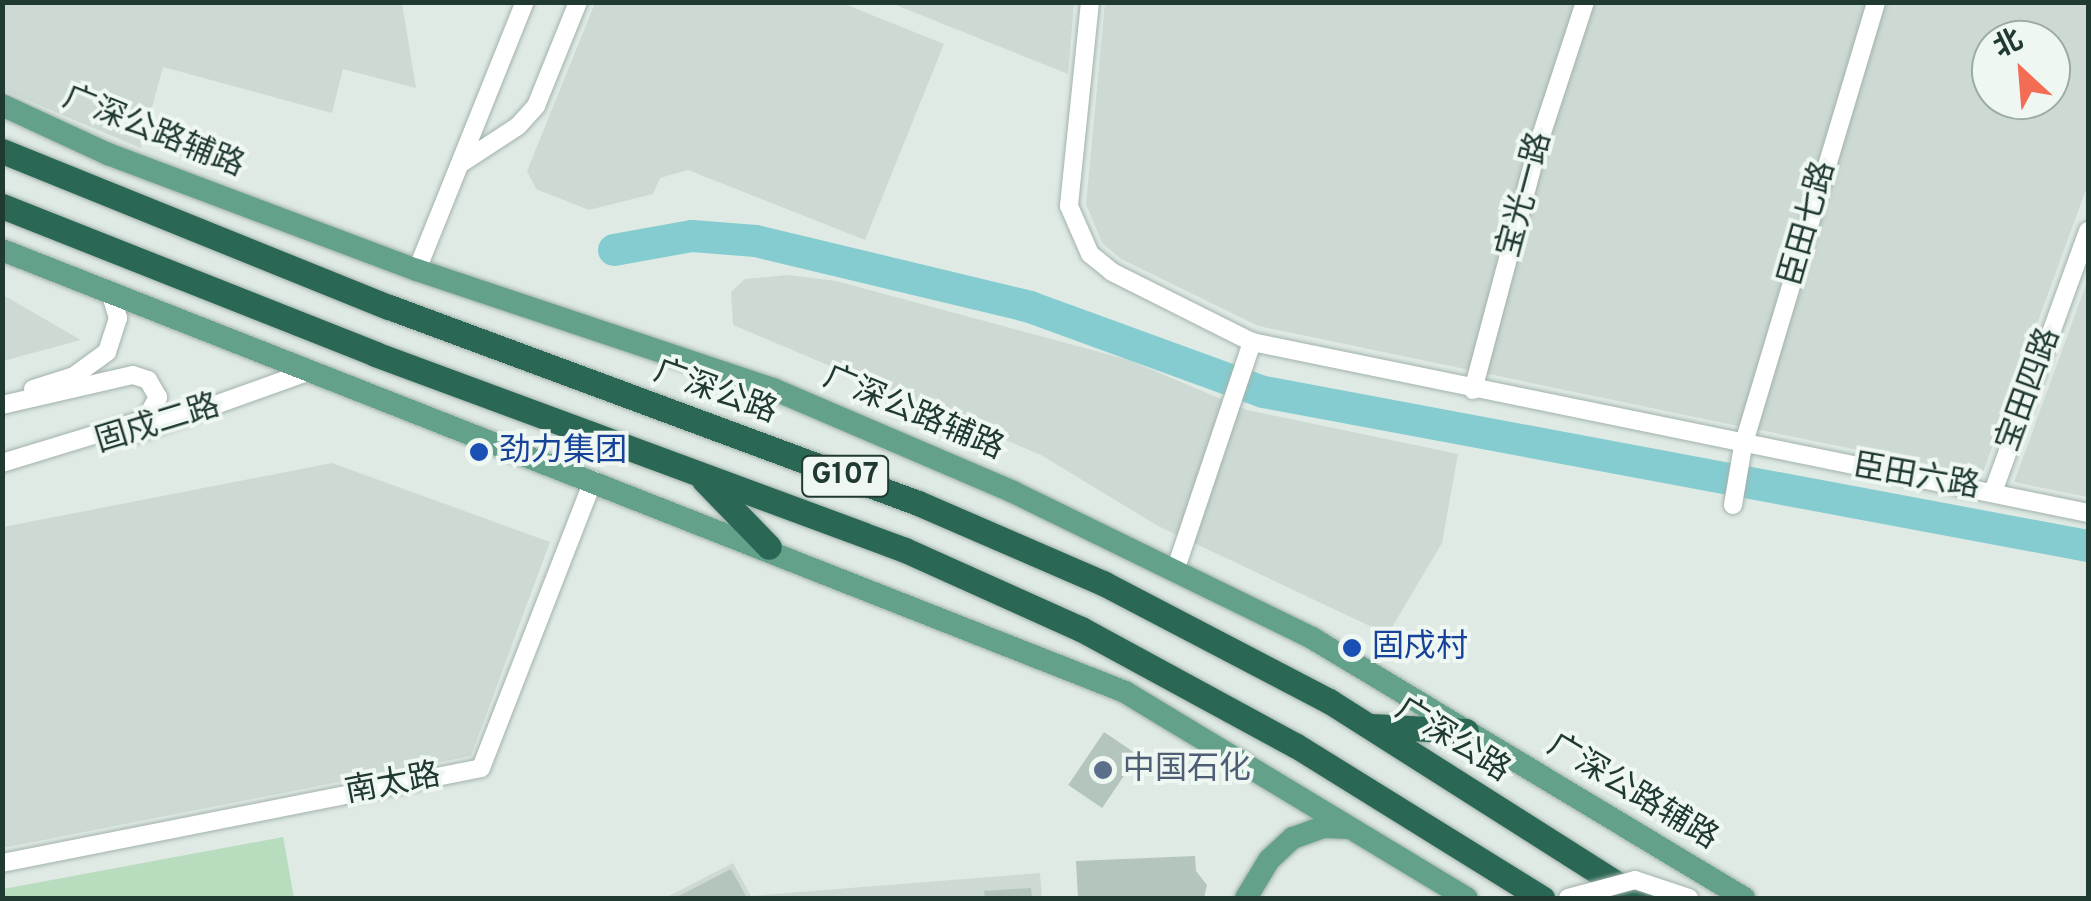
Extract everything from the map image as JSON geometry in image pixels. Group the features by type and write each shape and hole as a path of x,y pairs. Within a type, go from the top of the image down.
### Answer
{"highway":[{"name":"广深公路","path":"2,151 389,307 918,503 1103,583 1368,726 1640,898"},
{"name":"G107","path":"2,206 904,550 1081,628 1295,745 1542,898"},
{"path":"697,473 769,548"},
{"path":"1368,726 1466,732"}],"main road":[{"name":"广深公路辅路","path":"2,105 108,154 417,270 773,390 1013,492 1312,638 1744,898"},
{"path":"2,250 769,548 1126,692 1467,898"},
{"path":"1246,898 1268,860 1293,838 1323,827 1355,828"}],"street":[{"path":"417,270 525,2"},
{"path":"460,164 518,126 536,106 578,2"},
{"name":"臣田六路","path":"1090,2 1069,206 1078,235 1112,272 1252,342 1743,446 2088,513"},
{"name":"宝光一路","path":"1474,390 1539,142 1585,2"},
{"name":"臣田七路","path":"1733,505 1743,446 1876,2"},
{"name":"宝田四路","path":"1993,492 2088,231"},
{"path":"2,402 94,365 116,338 112,295"},
{"path":"1175,571 1252,342"},
{"name":"固戍二路","path":"2,465 174,423 310,371"},
{"path":"2,402 133,376 148,380 158,396 146,419 2,465"},
{"name":"南太路","path":"2,862 481,768 593,480"},
{"path":"1568,898 1635,880 1689,898"}],"shaded area":[{"path":"2,3 402,3 416,88 343,69 332,113 163,67 141,148 3,90"},
{"path":"595,3 842,3 944,44 865,240 688,170 660,178 653,194 589,210 536,189 527,171"},
{"path":"891,3 1074,3 1068,74"},
{"path":"1105,3 1869,3 1743,427 1258,326 1121,259 1102,243 1086,204"},
{"path":"1883,3 2088,3 2088,184 1982,475 1755,429"},
{"path":"788,275 836,281 1129,360 1247,410 1458,454 1442,543 1388,634 1158,526 1041,455 733,325 731,292 745,279"},
{"path":"2088,279 2088,497 2014,482"},
{"path":"3,295 81,340 3,361"},
{"path":"332,463 550,542 471,756 3,848 3,527"},
{"path":"733,863 751,896 1040,873 1042,898 665,898"}],"green space":[{"path":"283,837 294,898 3,898 3,889"}],"building":[{"name":"中国石化","path":"1104,732 1138,755 1102,808 1068,785"},
{"path":"1195,856 1196,871 1207,885 1204,898 1078,898 1076,861"},
{"path":"731,869 747,898 675,898"},
{"path":"1031,888 1032,898 985,898 984,891"}],"waterway":[{"path":"614,250 692,236 756,241 1030,307 1264,392 2088,546"}],"place":[{"name":"劲力集团","path":"479,452"},
{"name":"固戍村","path":"1352,648"},
{"name":"中国石化","path":"1103,770"}]}
